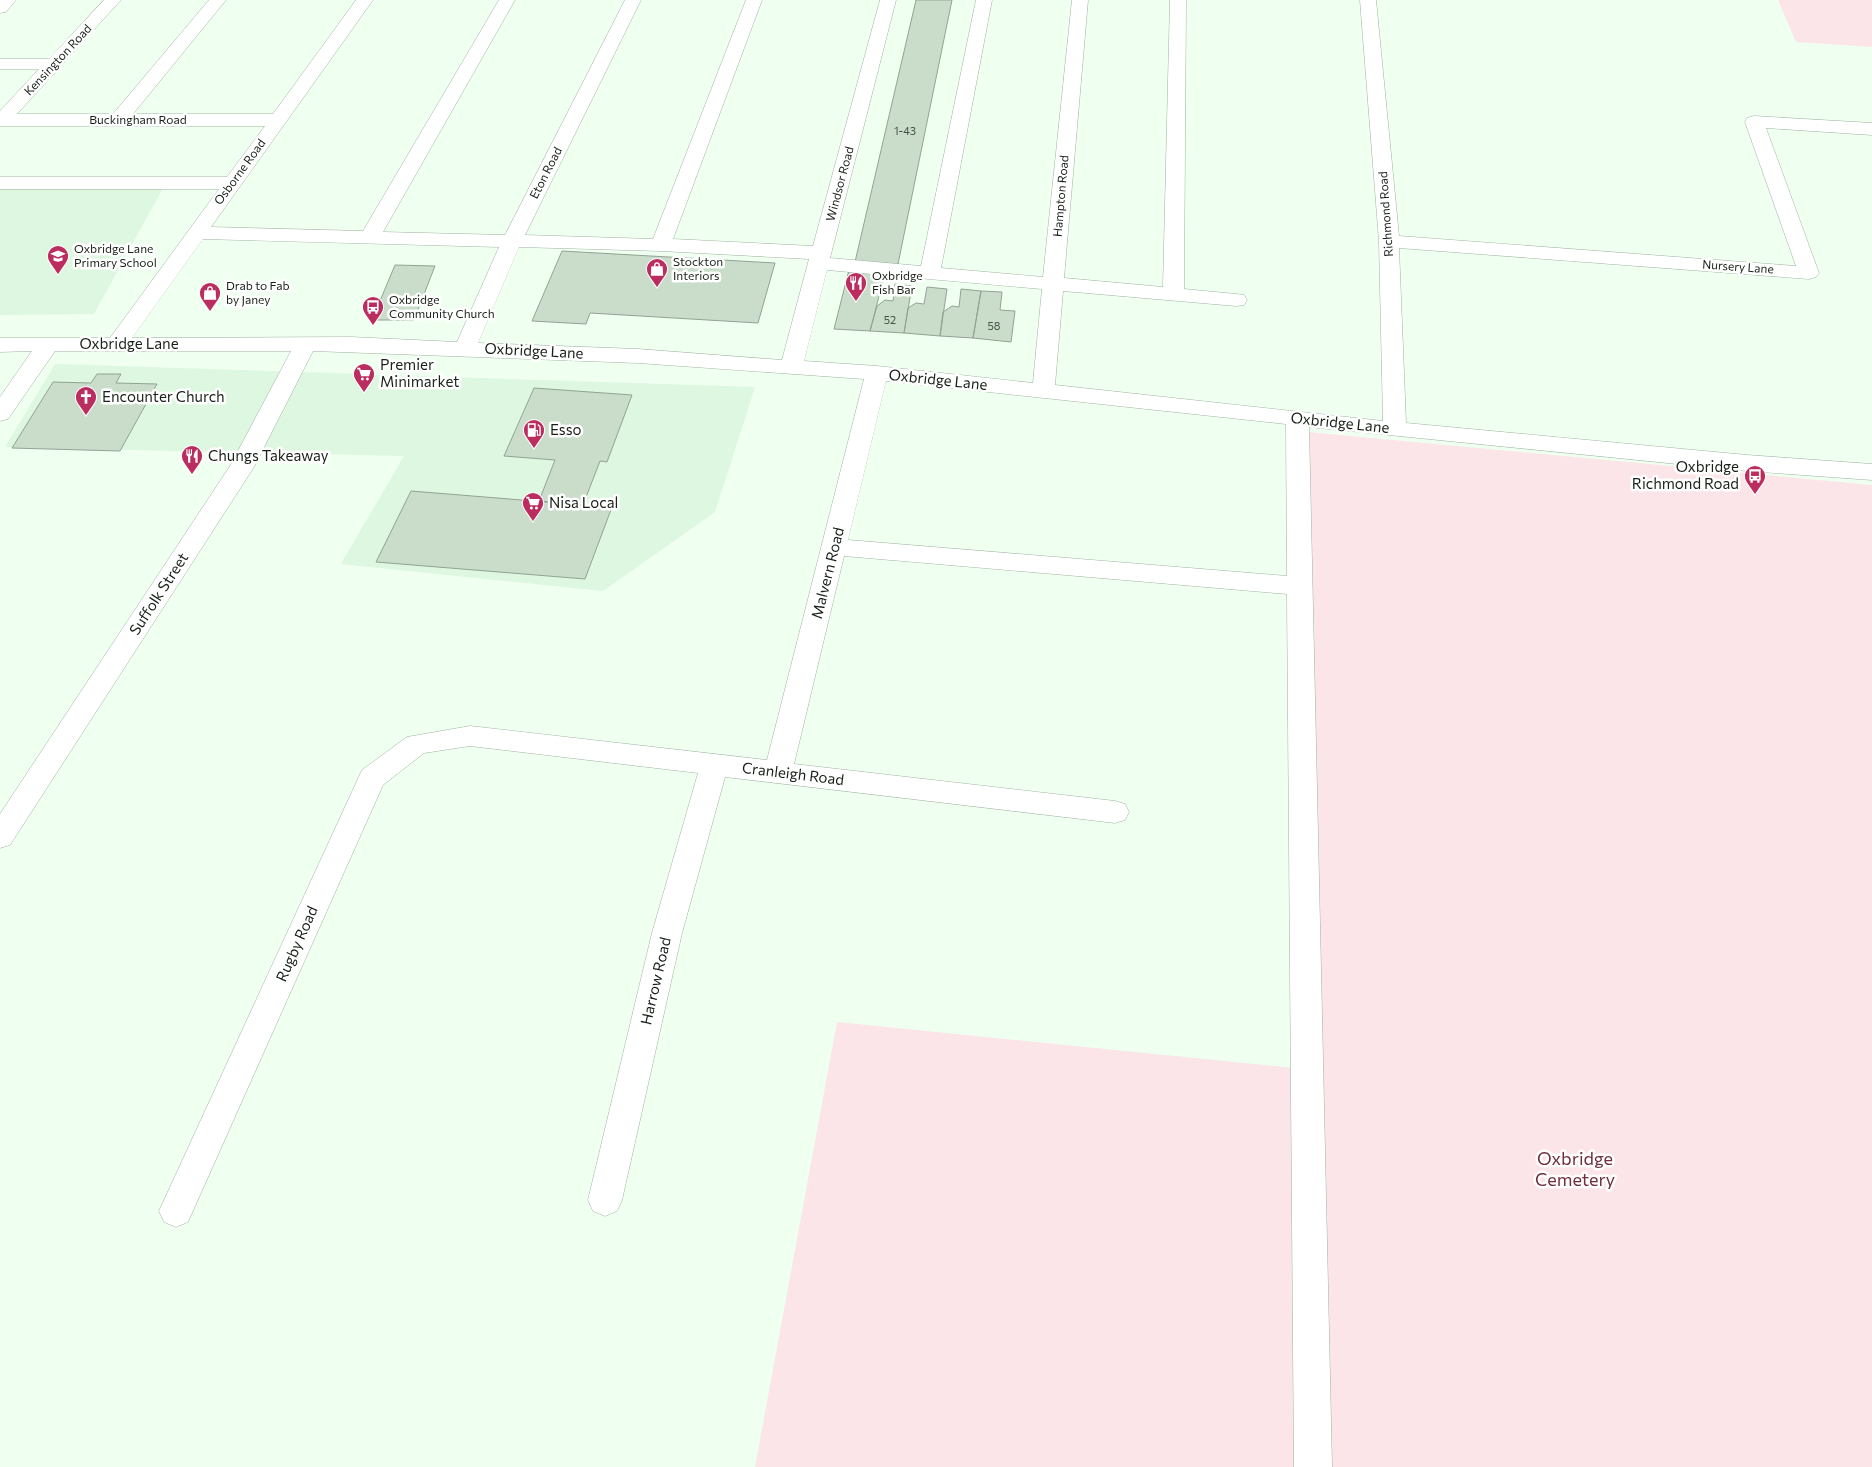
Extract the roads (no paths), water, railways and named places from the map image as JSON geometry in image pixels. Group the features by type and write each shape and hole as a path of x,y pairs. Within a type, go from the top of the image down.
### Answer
{"street":[{"path":"0,8 8,0"},
{"name":"Kensington Road","path":"1,120 113,0"},
{"path":"118,120 218,0"},
{"name":"Osborne Road","path":"117,344 365,0"},
{"path":"369,238 507,0"},
{"name":"Eton Road","path":"464,348 512,241 633,0"},
{"path":"661,245 754,0"},
{"name":"Windsor Road","path":"791,368 888,0"},
{"path":"930,272 984,0"},
{"name":"Hampton Road","path":"1043,391 1080,0"},
{"path":"1173,294 1178,0"},
{"name":"Richmond Road","path":"1368,0 1389,241 1395,429"},
{"path":"0,64 54,64"},
{"name":"Buckingham Road","path":"1,120 277,120"},
{"name":"Nursery Lane","path":"1389,241 1809,273 1754,122 1872,130"},
{"path":"0,183 232,183"},
{"path":"196,233 661,245 820,258 930,272 1236,300"},
{"path":"0,414 48,344"},
{"name":"Oxbridge Lane","path":"0,345 305,344 464,348 638,356 878,373 1395,429 1748,463 1872,472"},
{"name":"Suffolk Street","path":"0,837 242,467 305,344"},
{"name":"Malvern Road","path":"778,772 878,373"},
{"path":"1296,418 1312,1467"},
{"path":"834,547 1299,586"},
{"name":"Cranleigh Road","path":"470,736 1115,812"},
{"name":"Rugby Road","path":"176,1211 372,778 417,744 470,736"},
{"name":"Harrow Road","path":"605,1200 667,933 714,765"}],"place":[{"name":"Oxbridge Lane Primary School","path":"58,275"},
{"name":"Stockton Interiors","path":"657,288"},
{"name":"Oxbridge Fish Bar","path":"856,302"},
{"name":"Drab to Fab by Janey","path":"210,312"},
{"name":"Oxbridge Community Church","path":"373,326"},
{"name":"Premier Minimarket","path":"364,393"},
{"name":"Encounter Church","path":"86,416"},
{"name":"Esso","path":"534,449"},
{"name":"Chungs Takeaway","path":"192,475"},
{"name":"Oxbridge Richmond Road","path":"1755,495"},
{"name":"Nisa Local","path":"533,522"}],"park label":[{"name":"Oxbridge Cemetery","path":"1575,1169"}]}
